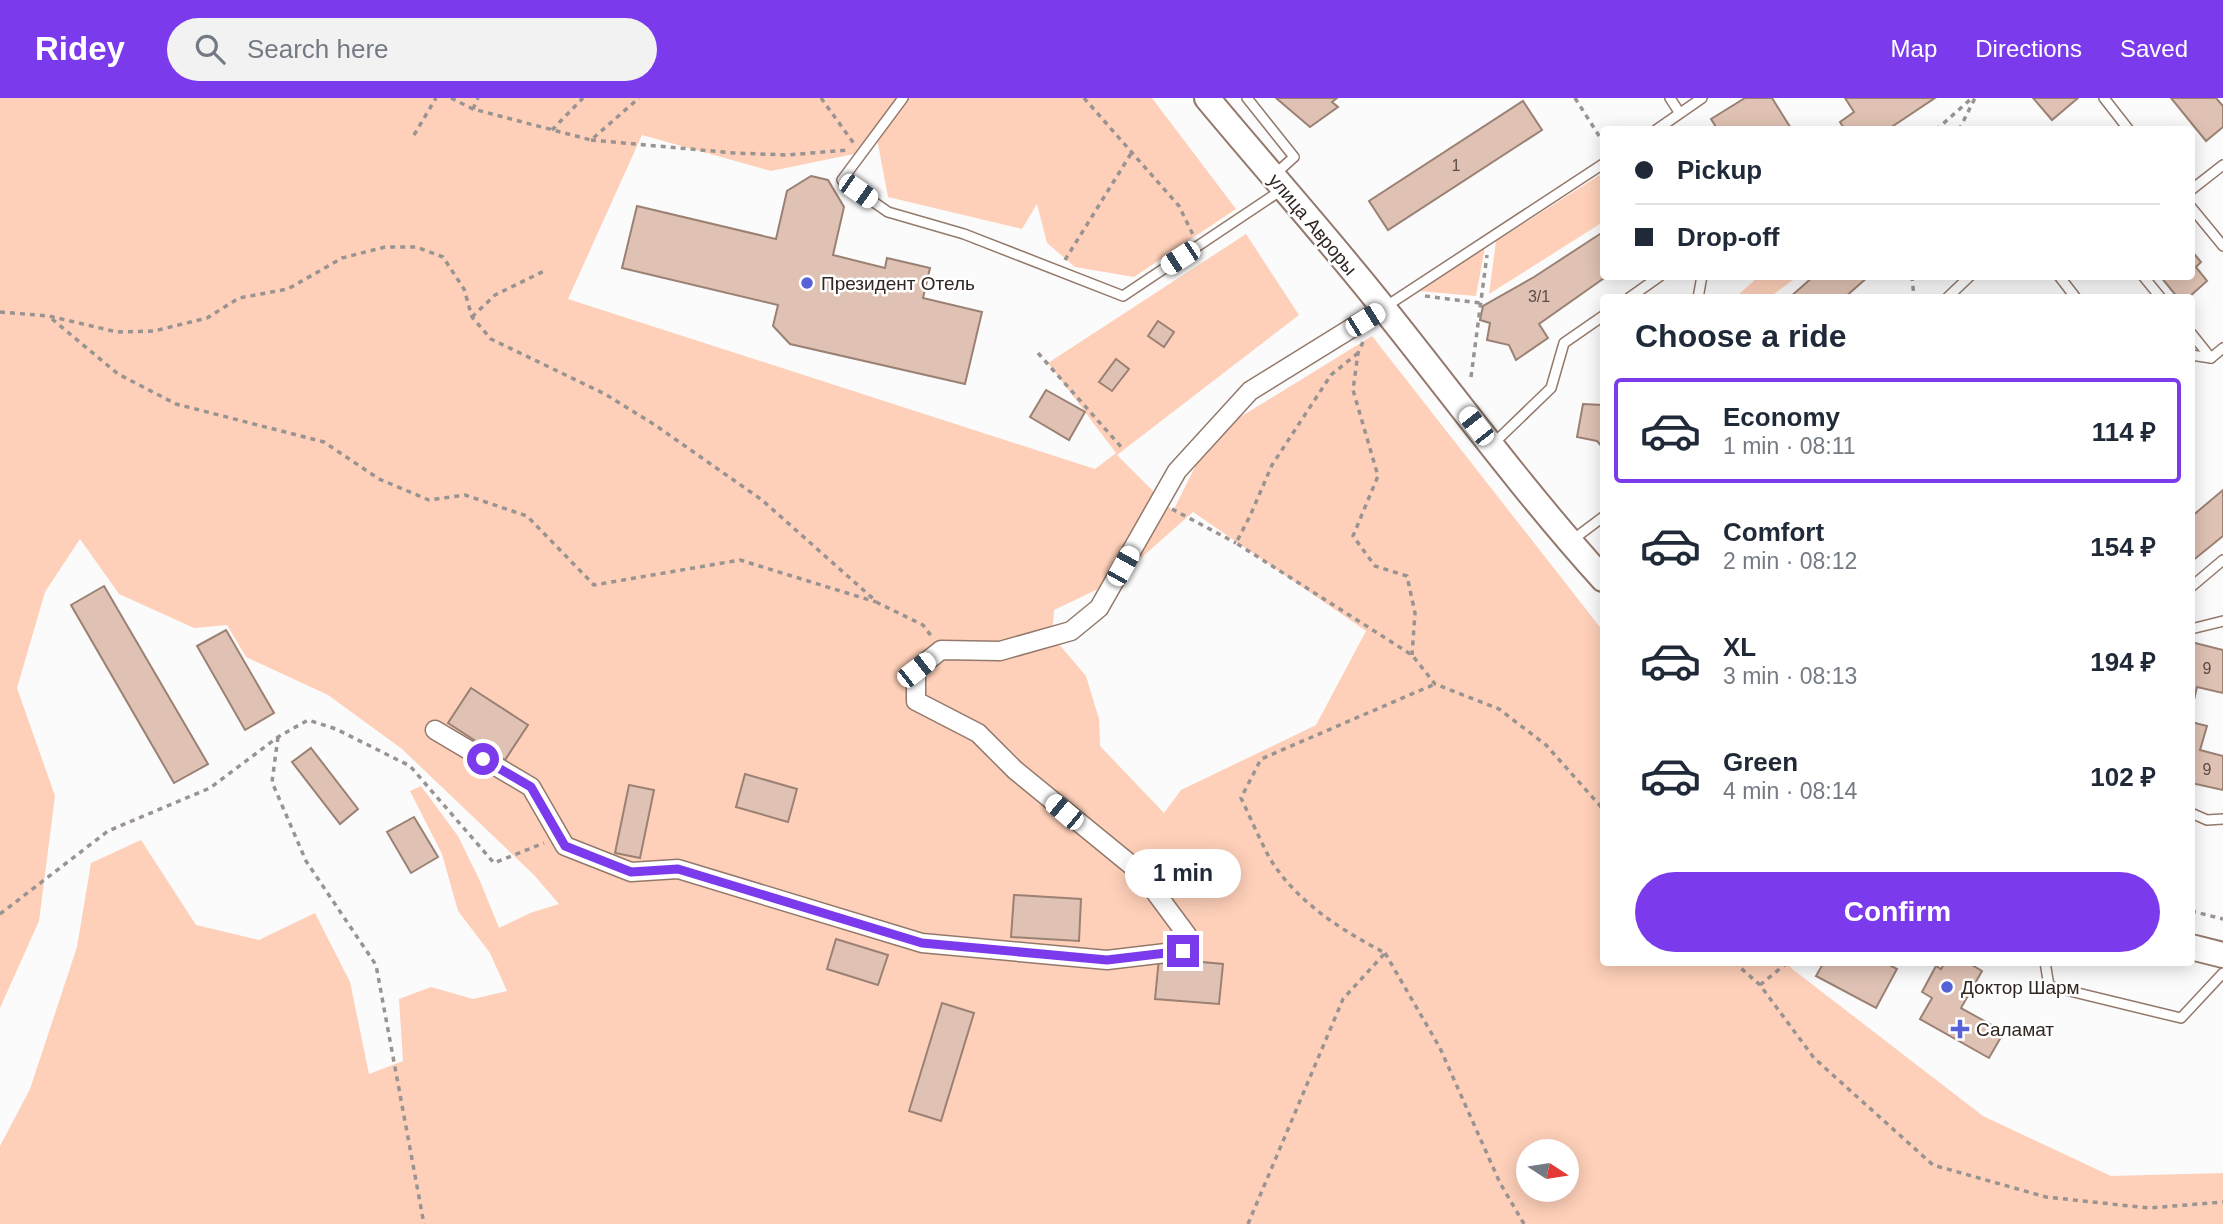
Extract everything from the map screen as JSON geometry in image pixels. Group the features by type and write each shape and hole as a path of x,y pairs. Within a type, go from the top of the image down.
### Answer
{"street":[{"name":"улица Авроры","path":"1207,98 1384,308 1569,542 1600,576"},
{"path":"435,730 531,787 565,846 631,872 678,869 922,943 1107,960 1183,951 1188,934 1142,873 1015,770 978,733 916,701 916,670 942,650 1000,651 1071,631 1100,608 1177,471 1250,391 1384,308"},
{"path":"2195,948 2223,955"}],"lane":[{"path":"903,98 842,180 888,212 964,234 1123,296 1199,246 1278,183 1294,157 1247,98"},
{"path":"1670,98 1679,112"},
{"path":"1661,126 1702,98"},
{"path":"2104,98 2126,126"},
{"path":"2195,187 2223,164"},
{"path":"1384,308 1600,166"},
{"path":"2195,212 2223,246"},
{"path":"1635,294 1654,280"},
{"path":"1951,294 1966,280"},
{"path":"2062,280 2073,294"},
{"path":"2146,280 2158,294"},
{"path":"1492,446 1551,388 1564,343 1600,318"},
{"path":"2195,338 2211,358"},
{"path":"2195,356 2211,358 2223,348"},
{"path":"1569,542 1600,518"},
{"path":"2195,584 2223,560"},
{"path":"2195,628 2223,621"},
{"path":"2195,815 2207,820 2223,818"},
{"path":"2046,966 2049,986 2181,1018 2223,973"}],"path":[{"path":"414,135 436,98"},
{"path":"451,98 472,109 592,141 788,155 858,149 821,98"},
{"path":"472,109 478,98"},
{"path":"552,130 583,98"},
{"path":"592,141 639,98"},
{"path":"1084,98 1179,206 1199,246"},
{"path":"1575,98 1600,137"},
{"path":"1941,126 1974,98"},
{"path":"1961,126 1974,98"},
{"path":"1059,269 1132,152"},
{"path":"1471,377 1489,239"},
{"path":"0,312 49,316 117,332 154,331 208,318 239,298 288,289 342,258 384,247 416,247 443,257 464,289 472,317 491,339 605,394 690,449 762,500 878,603"},
{"path":"472,317 495,295 544,271"},
{"path":"1406,294 1481,303"},
{"path":"49,316 118,374 176,404 324,442 379,479 429,500 465,495 527,516 594,585 740,560 878,603 923,625 942,650"},
{"path":"1038,353 1123,449"},
{"path":"1236,542 1272,465 1331,375 1358,353 1353,390 1378,476 1353,536 1374,566 1407,576 1415,613 1412,655"},
{"path":"1158,504 1184,514 1236,542 1412,655 1435,684 1499,709 1546,746 1600,806"},
{"path":"1435,684 1261,759 1241,798 1270,859 1304,901 1362,941 1385,953 1440,1048 1500,1183 1524,1224"},
{"path":"0,914 108,831 210,788 278,737 308,720 336,729 410,766 494,863 558,836"},
{"path":"278,737 272,782 306,861 376,965 424,1224"},
{"path":"2195,912 2223,919"},
{"path":"1248,1224 1343,999 1385,953"},
{"path":"1739,966 1760,985 1814,1058 1933,1165 2046,1197 2149,1208 2223,1202"},
{"path":"1760,985 1783,966"}],"shaded area":[{"path":"0,98 899,98 859,153 771,171 642,135 568,299 1095,469 1116,453 1048,363 1246,234 1299,315 1117,455 1173,511 1211,435 1372,336 1600,627 1600,966 1790,966 1983,1116 2111,1176 2223,1173 2223,1224 0,1224 0,1146 30,1089 77,947 91,863 141,840 196,925 259,940 315,913 350,982 369,1074 403,1061 399,999 431,987 473,999 507,991 490,953 458,911 442,854 410,791 421,786 458,836 499,928 530,913 559,904 534,875 402,749 328,695 246,657 227,625 194,628 119,594 80,539 45,592 17,688 55,796 39,921 0,1008","holes":["1193,512 1366,631 1316,725 1181,790 1164,813 1100,746 1099,719 1086,676 1052,636 1054,610 1115,581"]},
{"path":"907,98 1152,98 1236,209 1134,277 1075,267 1047,243 1037,204 1022,229 888,197 877,139"},
{"path":"1600,175 1600,224 1489,294 1496,241"},
{"path":"1485,247 1476,296 1418,291"},
{"path":"1755,280 1793,280 1774,294 1739,294"}],"building":[{"path":"1276,98 1337,98 1332,102 1338,107 1310,127"},
{"path":"1745,98 1772,98 1790,126 1715,126 1711,119"},
{"path":"1845,98 1935,98 1893,126 1842,126 1840,122 1854,112"},
{"path":"2033,98 2078,98 2052,120"},
{"path":"2171,98 2216,98 2223,106 2223,127 2206,141"},
{"path":"1523,101 1542,130 1388,230 1369,201"},
{"name":"Президент Отель","path":"811,176 828,180 844,207 833,255 885,268 887,258 930,268 923,298 982,312 965,384 790,344 773,326 778,305 622,268 637,206 776,239 787,191"},
{"path":"1600,234 1601,280 1539,324 1548,338 1516,360 1509,345 1487,340 1490,323 1480,320 1483,306"},
{"path":"2195,255 2201,262 2196,267 2207,281 2192,294 2175,294 2163,280 2195,280"},
{"path":"1809,280 1864,280 1849,294 1794,294"},
{"path":"1158,321 1174,332 1164,347 1148,336"},
{"path":"1116,359 1129,369 1112,391 1099,382"},
{"path":"1046,390 1085,412 1069,440 1030,417"},
{"path":"1583,404 1600,405 1600,444 1597,441 1577,437"},
{"path":"2223,490 2223,536 2195,559 2195,514"},
{"path":"104,586 208,764 174,783 71,605"},
{"path":"226,630 274,713 245,730 197,646"},
{"path":"2195,643 2223,650 2223,693 2197,687 2195,696"},
{"path":"471,688 528,725 505,760 448,723"},
{"path":"2195,723 2207,726 2200,750 2223,756 2223,790 2195,784"},
{"path":"311,748 358,809 340,824 292,762"},
{"path":"745,774 797,789 788,822 736,807"},
{"path":"629,785 654,790 640,858 615,853"},
{"path":"414,817 438,857 411,873 387,832"},
{"path":"1014,895 1081,899 1079,941 1011,937"},
{"path":"836,939 888,955 878,985 827,969"},
{"path":"1159,958 1223,964 1219,1004 1155,999"},
{"path":"1822,966 1891,966 1897,969 1876,1008 1816,976"},
{"path":"1936,966 1941,969 1943,966 1974,966 1982,971 1961,1008 2004,1032 1989,1058 1920,1019 1932,998 1922,992"},
{"path":"942,1003 974,1013 941,1121 909,1111"}],"place":[{"name":"Президент Отель","path":"807,283"},
{"name":"Доктор Шарм","path":"1947,987"},
{"name":"Саламат","path":"1960,1029"}],"route":[{"path":"483,759 531,787 565,846 631,872 678,869 922,943 1107,960 1183,951"}]}
